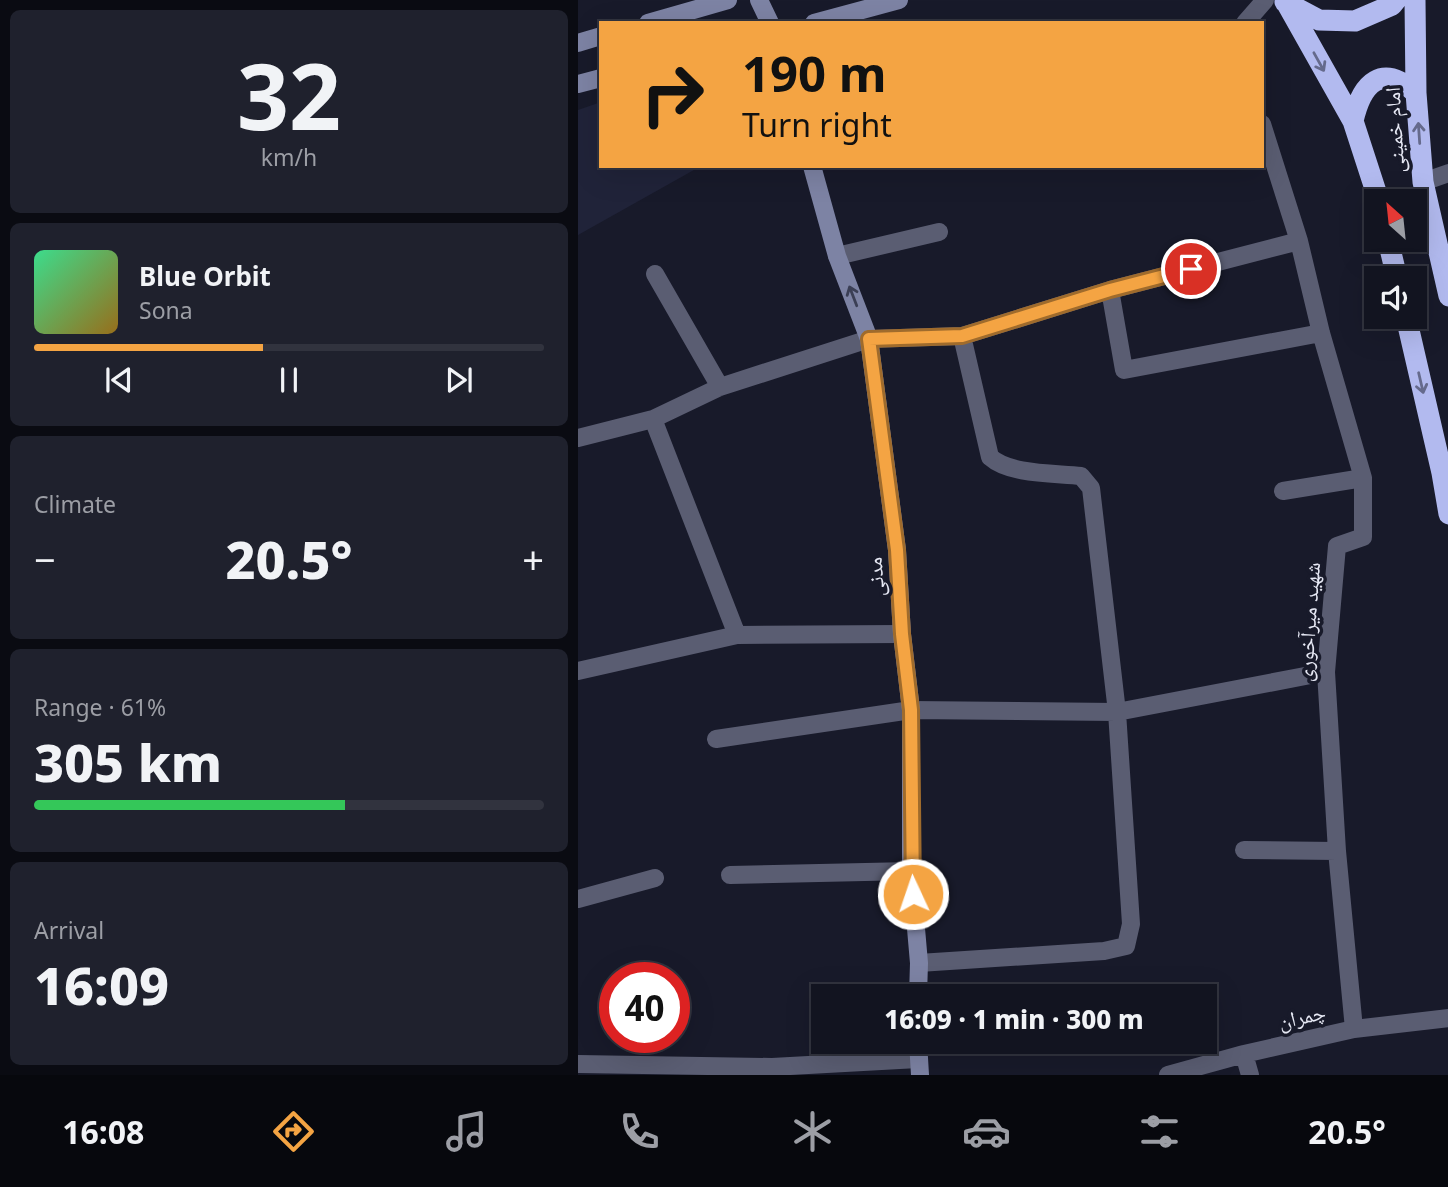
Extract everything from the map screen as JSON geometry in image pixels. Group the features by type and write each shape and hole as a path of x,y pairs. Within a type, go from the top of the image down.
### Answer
{"highway":[{"path":"1278,1 1319,20 1355,21 1392,5 1396,0"},
{"name":"امام خمینی","path":"1415,0 1416,93 1423,183 1448,296"},
{"name":"امام خمینی","path":"1278,1 1353,121 1376,189"},
{"path":"1353,121 1358,100 1366,87 1385,78 1400,79 1416,93"},
{"path":"1409,329 1442,473 1448,514"}],"street":[{"path":"655,21 728,0"},
{"path":"759,0 769,21"},
{"path":"821,21 899,0"},
{"path":"1248,21 1278,1"},
{"path":"578,43 599,37"},
{"path":"578,84 599,79"},
{"name":"شهید میرآخوری","path":"1264,130 1299,241 1321,333 1363,478 1363,537 1337,546 1325,672 1337,851 1354,1029"},
{"name":"مدنی","path":"813,168 837,256 869,339 897,550 902,634 911,710 911,872 918,984"},
{"path":"1423,183 1448,173"},
{"path":"837,256 939,232"},
{"path":"578,438 653,419 720,387 869,339 962,336 1110,290 1299,241"},
{"path":"655,274 720,387"},
{"path":"1110,290 1124,370 1321,333"},
{"path":"919,963 1104,951 1126,946 1131,923 1117,712 1091,488 1081,476 1010,468 998,464 990,457 962,336"},
{"path":"653,419 737,635"},
{"path":"1283,491 1363,478"},
{"path":"578,671 737,635 902,634"},
{"path":"716,739 911,710 1117,712 1325,672"},
{"path":"1244,850 1337,851"},
{"path":"730,875 911,872"},
{"path":"578,899 655,878"},
{"name":"چمران","path":"1168,1075 1244,1054 1354,1029 1448,1018"},
{"path":"1244,1054 1250,1075"},
{"path":"578,1064 772,1068 918,1058"}],"shaded area":[{"path":"599,103 599,168 697,168 578,235 578,110"}],"route":[{"path":"913,894 911,710 902,634 897,550 869,339 962,336 1110,290 1191,269"}]}
